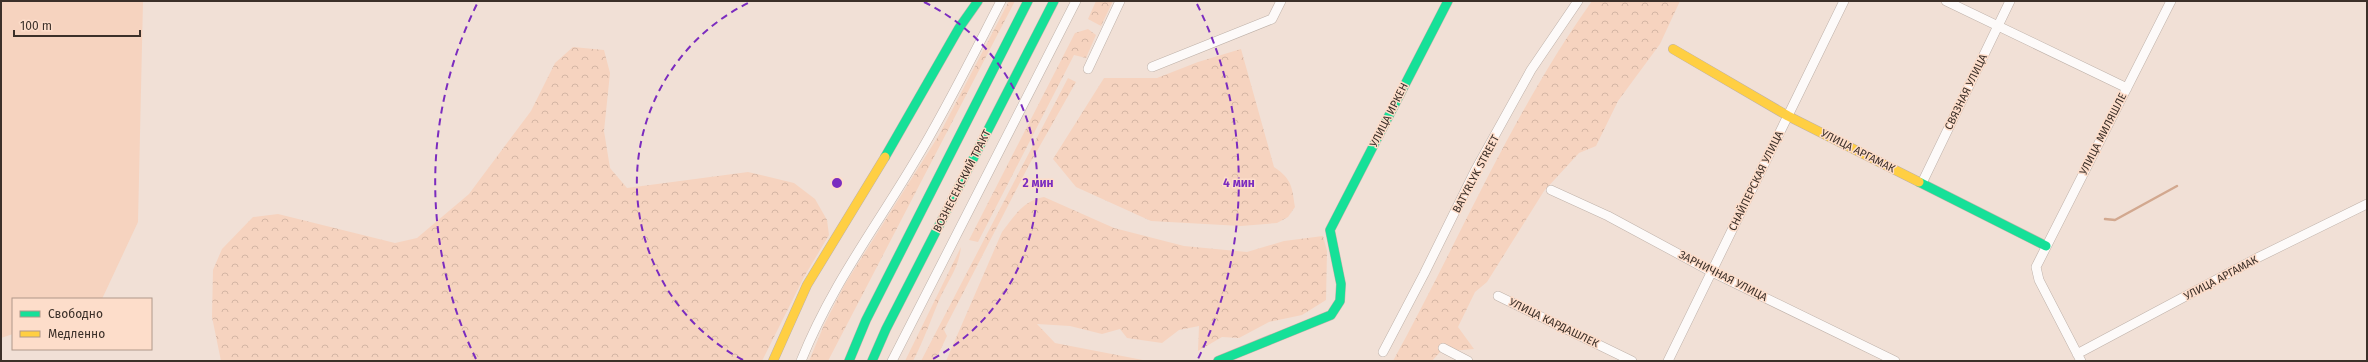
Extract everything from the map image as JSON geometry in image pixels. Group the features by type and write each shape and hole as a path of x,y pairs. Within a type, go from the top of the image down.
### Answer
{"street":[{"path":"773,361 807,285 879,168 959,28 978,1"},
{"path":"801,361 816,322 843,273 918,156 1001,1"},
{"name":"ВОЗНЕСЕНСКИЙ ТРАКТ","path":"848,361 866,320 1028,1"},
{"name":"ВОЗНЕСЕНСКИЙ ТРАКТ","path":"872,361 889,322 1054,1"},
{"path":"892,361 1076,1"},
{"path":"1088,69 1120,1"},
{"path":"1152,67 1272,18 1281,1"},
{"name":"УЛИЦА ИРКЕН","path":"1218,361 1331,314 1340,301 1341,284 1330,230 1448,1"},
{"name":"BATYRLYK STREET","path":"1383,352 1424,274 1475,171 1531,70 1578,1"},
{"name":"СНАЙПЕРСКАЯ УЛИЦА","path":"1668,361 1844,1"},
{"path":"1946,1 1997,27 2127,88"},
{"name":"СВЯЗНАЯ УЛИЦА","path":"1922,183 2010,1"},
{"name":"УЛИЦА МИЛЯШЛЕ","path":"2036,267 2171,1"},
{"name":"УЛИЦА АРГАМАК","path":"1673,49 1788,116 2046,246"},
{"name":"ЗАРНИЧНАЯ УЛИЦА","path":"1550,190 1615,219 1712,272 1895,361"},
{"name":"УЛИЦА АРГАМАК","path":"2036,267 2039,280 2079,358 2259,257 2367,204"},
{"name":"УЛИЦА КАРДАШЛЕК","path":"1498,296 1632,361"},
{"path":"1443,348 1468,361"}],"green space":[{"path":"1,1 143,1 138,222 102,298 12,298 12,334 1,338"},
{"path":"1009,1 1015,1 828,361 809,361 824,325 845,284 939,135"},
{"path":"1096,1 1113,1 1101,26 1088,19"},
{"path":"1592,1 1680,1 1660,44 1618,101 1596,146 1579,153 1544,191 1487,282 1475,292 1458,327 1474,349 1440,352 1432,361 1393,361 1511,132 1563,44"},
{"path":"1088,29 1096,35 1086,58 1074,55 978,242 969,240 1075,33"},
{"path":"573,47 604,50 610,73 604,131 610,168 627,188 748,172 794,183 815,199 827,220 829,235 804,277 762,361 221,361 212,317 213,270 222,249 253,217 278,214 395,243 417,238 469,194 531,111 555,63"},
{"path":"1241,49 1274,167 1288,180 1292,189 1295,207 1288,217 1277,223 1241,226 1151,221 1076,187 1053,159 1104,78 1157,78 1198,62"},
{"path":"1068,78 1076,82 1029,165 944,330 947,336 935,361 921,361"},
{"path":"1044,197 1114,228 1184,246 1247,252 1284,241 1323,236 1327,251 1326,300 1302,315 1269,322 1239,338 1222,337 1198,351 1199,326 1179,330 1162,343 1127,338 1120,329 1102,334 1070,326 1037,324 1055,343 1148,361 946,361 1002,232 1025,205 1031,201"},
{"path":"961,247 956,267 940,298 917,353 913,361 905,361"}],"waterway":[{"path":"2105,219 2115,220 2177,186"}],"traffic: fast":[{"path":"885,157 959,28 978,1"},
{"path":"849,361 866,320 1028,1"},
{"path":"872,361 886,329 1054,1"},
{"path":"1218,361 1331,315 1340,301 1341,284 1330,230 1448,1"},
{"path":"1919,182 2046,246"}],"traffic: slow":[{"path":"1673,49 1788,116 1919,182"},
{"path":"773,361 807,285 885,157"}]}
